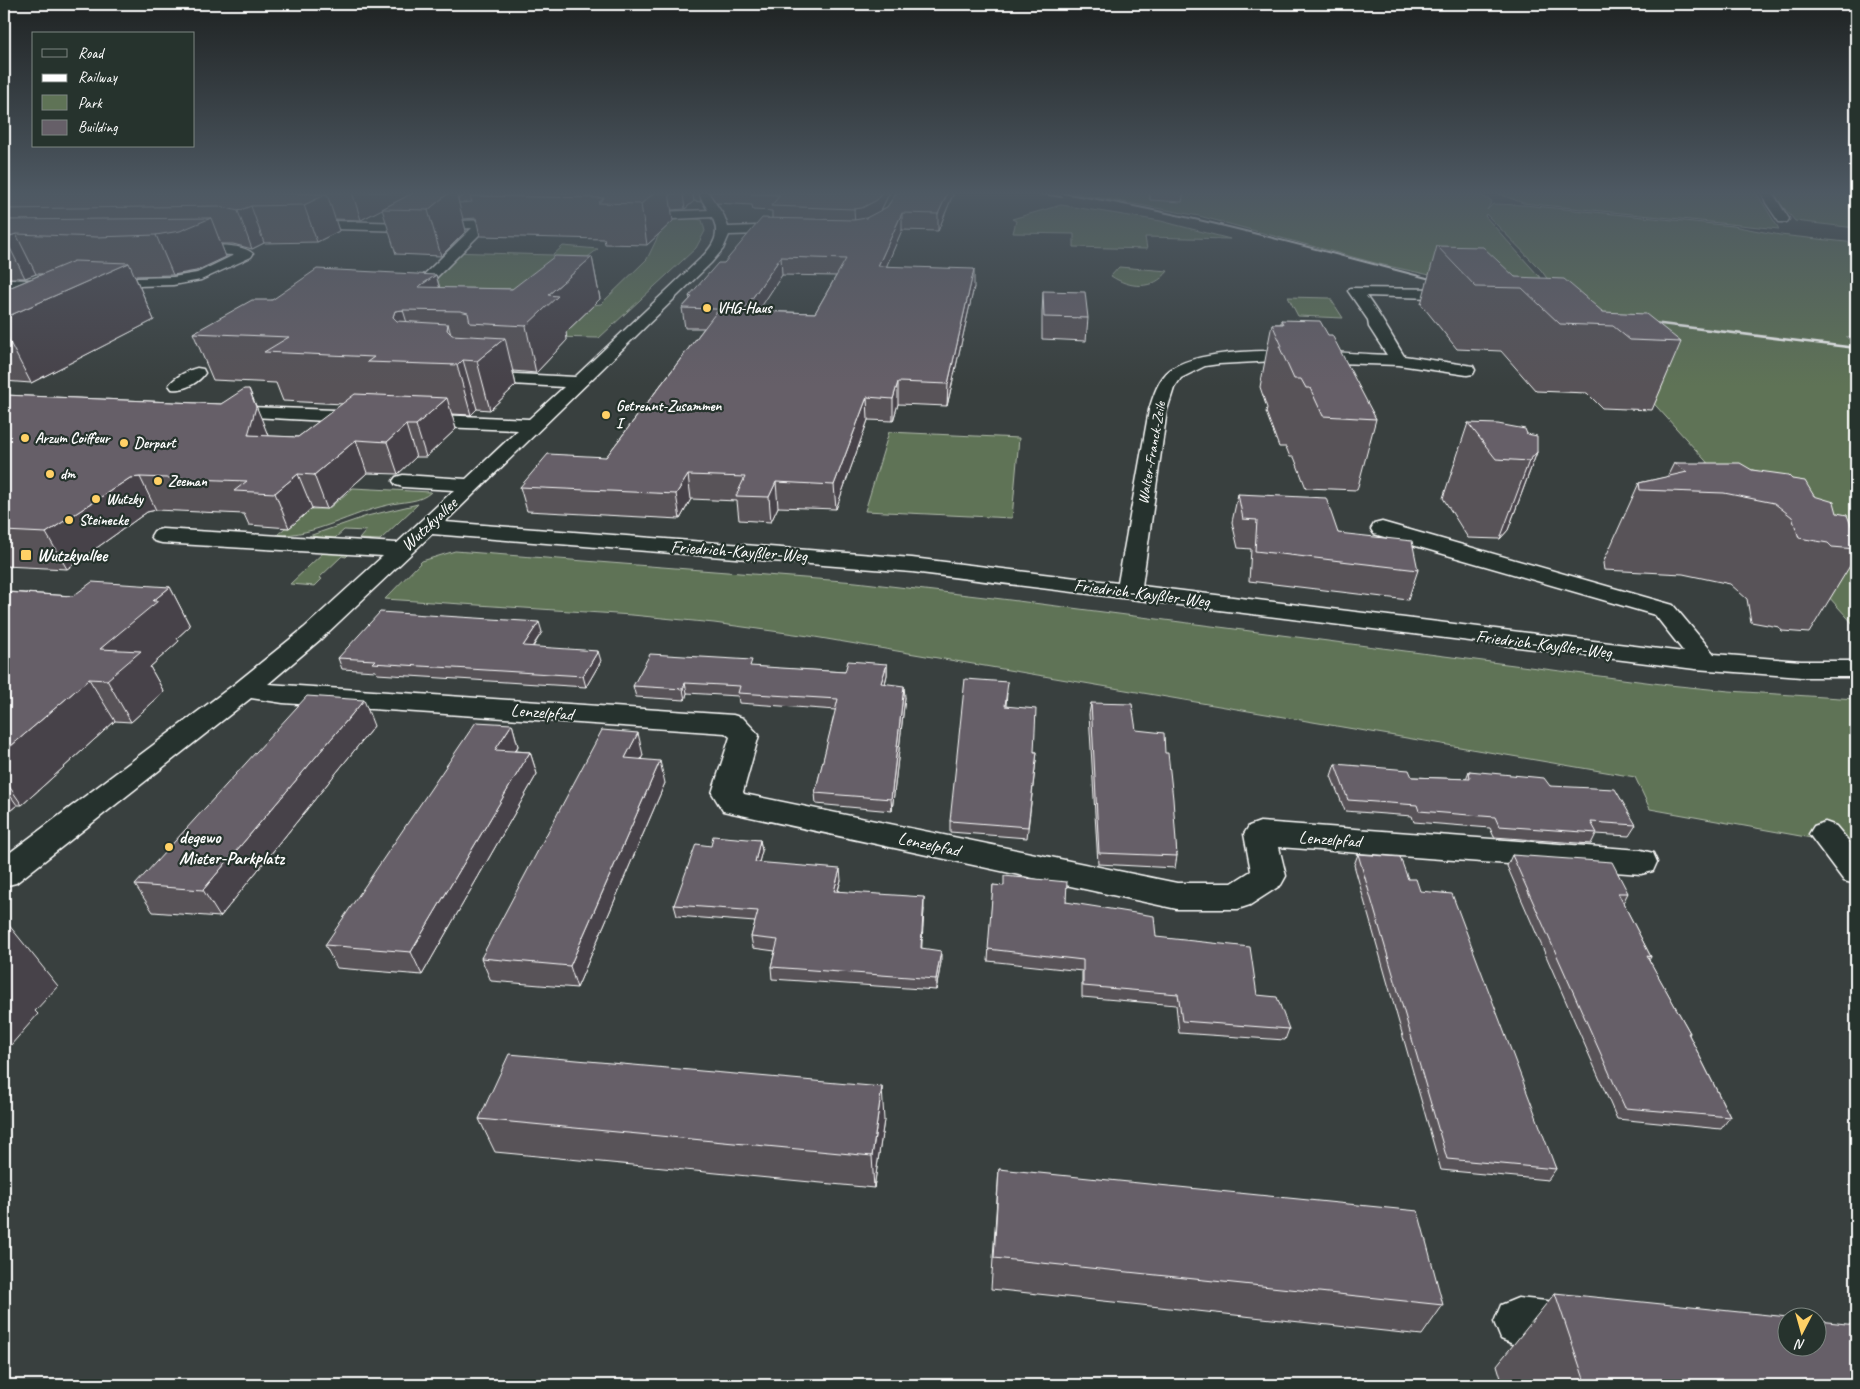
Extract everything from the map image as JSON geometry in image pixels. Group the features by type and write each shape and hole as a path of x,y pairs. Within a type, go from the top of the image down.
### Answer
{"street":[{"path":"91,284 173,281 201,276 240,257"},
{"path":"406,300 450,257"},
{"name":"Wutzkyallee","path":"4,874 246,688 313,633 403,550 708,257"},
{"path":"137,282 161,270"},
{"path":"4,283 51,285 69,282"},
{"path":"1399,360 1377,326 1376,320 1355,291 1447,293 1475,299"},
{"path":"628,316 645,317"},
{"name":"Walter-Franck-Zeile","path":"1129,590 1158,410 1164,388 1174,374 1201,362 1244,356 1399,360 1467,370"},
{"path":"472,364 471,376 576,382"},
{"path":"178,385 197,373"},
{"path":"204,410 385,418"},
{"path":"404,419 533,425"},
{"path":"403,481 471,485"},
{"name":"Friedrich-Kayßler-Weg","path":"427,527 828,558 1129,590 1484,637 1706,662 1801,669 1856,669"},
{"path":"1382,529 1664,610 1706,662"},
{"path":"162,536 403,550"},
{"name":"Lenzelpfad","path":"246,688 283,695 732,724 746,735 727,793 734,803 1177,896 1238,896 1269,876 1260,834 1641,862"},
{"path":"1825,834 1856,872"},
{"path":"1518,1322 1605,1332"}],"green space":[{"path":"442,257 588,257 566,274 550,311 601,304 648,257 686,257 599,338 494,336 453,317 395,312 353,315 403,296"},
{"path":"1352,257 1522,257 1564,304"},
{"path":"1528,257 1856,257 1856,336 1846,337 1856,343 1856,627 1572,313 1541,270"},
{"path":"1119,267 1168,271 1155,282 1141,286 1125,283 1111,276"},
{"path":"1288,297 1330,298 1343,318 1298,316"},
{"path":"889,432 1019,438 1012,518 865,511"},
{"path":"353,488 431,492 427,496 416,500 374,509 305,532 277,535 285,528 289,528 310,509 328,509"},
{"path":"418,504 380,540 359,539 366,531 344,530 335,538 309,536 367,516"},
{"path":"326,550 352,551 346,557 342,556 319,578 322,579 315,586 290,584"},
{"path":"455,551 856,582 1669,685 1729,691 1856,699 1856,846 1650,809 1635,777 809,636 714,623 632,615 385,599 422,561"}],"building":[{"path":"554,257 592,257 548,295 558,296 526,326 470,323 468,313 460,311 395,311 393,317 397,321 448,324 447,330 452,335 505,338 477,361 463,360 458,365 367,362 374,357 264,352 289,337 193,333 252,300 272,300 317,269 436,275 418,287 512,289"},
{"path":"729,257 882,257 878,266 974,269 948,384 898,382 893,399 867,397 834,485 776,482 769,497 736,496 745,477 688,475 676,494 520,487 548,454 606,457 718,310 815,313 846,259 781,257 744,310 682,308 692,297 689,296 718,263 724,263"},
{"path":"1447,257 1493,257 1515,277 1564,279 1603,312 1646,314 1681,342 1630,340 1613,326 1560,324 1522,288 1476,287"},
{"path":"74,261 129,263 4,318 4,290"},
{"path":"1043,291 1085,292 1088,318 1044,317"},
{"path":"1281,320 1320,321 1328,335 1332,335 1376,419 1323,416 1310,388 1306,388 1301,379 1294,379 1279,346 1282,346 1272,324 1283,324"},
{"path":"244,389 249,389 256,407 248,435 298,437 355,394 447,398 416,425 406,425 387,442 356,440 314,475 298,474 275,493 234,491 247,481 130,478 46,533 4,531 4,395 221,404"},
{"path":"1468,423 1498,424 1525,429 1527,434 1537,436 1537,452 1529,461 1496,459"},
{"path":"1674,463 1740,463 1752,470 1788,475 1792,479 1805,481 1814,496 1834,502 1837,513 1847,515 1856,538 1856,549 1832,547 1828,543 1799,538 1792,517 1774,503 1724,493 1640,490 1639,483 1687,472"},
{"path":"1238,494 1326,498 1338,533 1412,541 1418,570 1255,551 1257,520 1243,519"},
{"path":"92,582 170,587 153,601 158,601 100,649 141,651 107,680 89,679 4,752 4,592 73,596"},
{"path":"380,612 539,622 523,646 598,651 583,676 372,663 375,660 338,658"},
{"path":"650,654 752,660 750,666 845,672 848,661 887,664 881,683 904,686 891,799 815,793 838,699 738,693 740,686 685,683 683,689 633,686"},
{"path":"965,679 1008,682 1005,706 1036,709 1034,752 1037,752 1028,827 950,821"},
{"path":"307,696 364,700 203,890 135,885"},
{"path":"1091,703 1132,704 1136,730 1164,733 1165,753 1168,753 1173,799 1177,856 1099,853"},
{"path":"476,722 512,724 495,750 530,752 411,952 325,945"},
{"path":"602,730 638,733 625,758 660,761 570,966 481,958"},
{"path":"1335,764 1409,770 1412,777 1470,779 1469,771 1544,778 1550,786 1615,789 1636,825 1591,822 1597,833 1499,826 1495,817 1419,811 1417,805 1348,800"},
{"path":"713,836 760,840 755,862 840,869 834,891 924,897 921,948 941,951 936,979 771,967 778,940 751,937 758,911 674,905 696,844 711,846"},
{"path":"1358,854 1400,857 1408,879 1416,879 1420,891 1452,894 1556,1169 1447,1159"},
{"path":"1512,855 1612,862 1628,893 1618,893 1651,957 1647,956 1690,1033 1688,1033 1730,1117 1625,1108"},
{"path":"1004,876 1067,882 1066,902 1154,916 1156,937 1250,947 1257,995 1277,997 1289,1029 1182,1021 1178,994 1083,986 1083,960 988,949 993,885 1004,886"},
{"path":"509,1054 882,1087 872,1156 479,1119"},
{"path":"999,1169 1418,1211 1443,1305 994,1258"},
{"path":"1555,1293 1778,1316 1778,1356 1828,1356 1828,1322 1856,1325 1856,1385 1586,1385"}],"railway":[{"path":"1347,257 1442,282"},
{"path":"1645,322 1856,348"}],"place":[{"name":"VHG-Haus","path":"707,308"},
{"name":"Getrennt-Zusammen I","path":"606,415"},
{"name":"Arzum Coiffeur","path":"25,438"},
{"name":"Derpart","path":"124,443"},
{"name":"dm","path":"50,474"},
{"name":"Zeeman","path":"158,481"},
{"name":"Wutzky","path":"96,499"},
{"name":"Steinecke","path":"69,520"},
{"name":"Wutzkyallee","path":"26,555"},
{"name":"degewo Mieter-Parkplatz","path":"169,847"}]}
